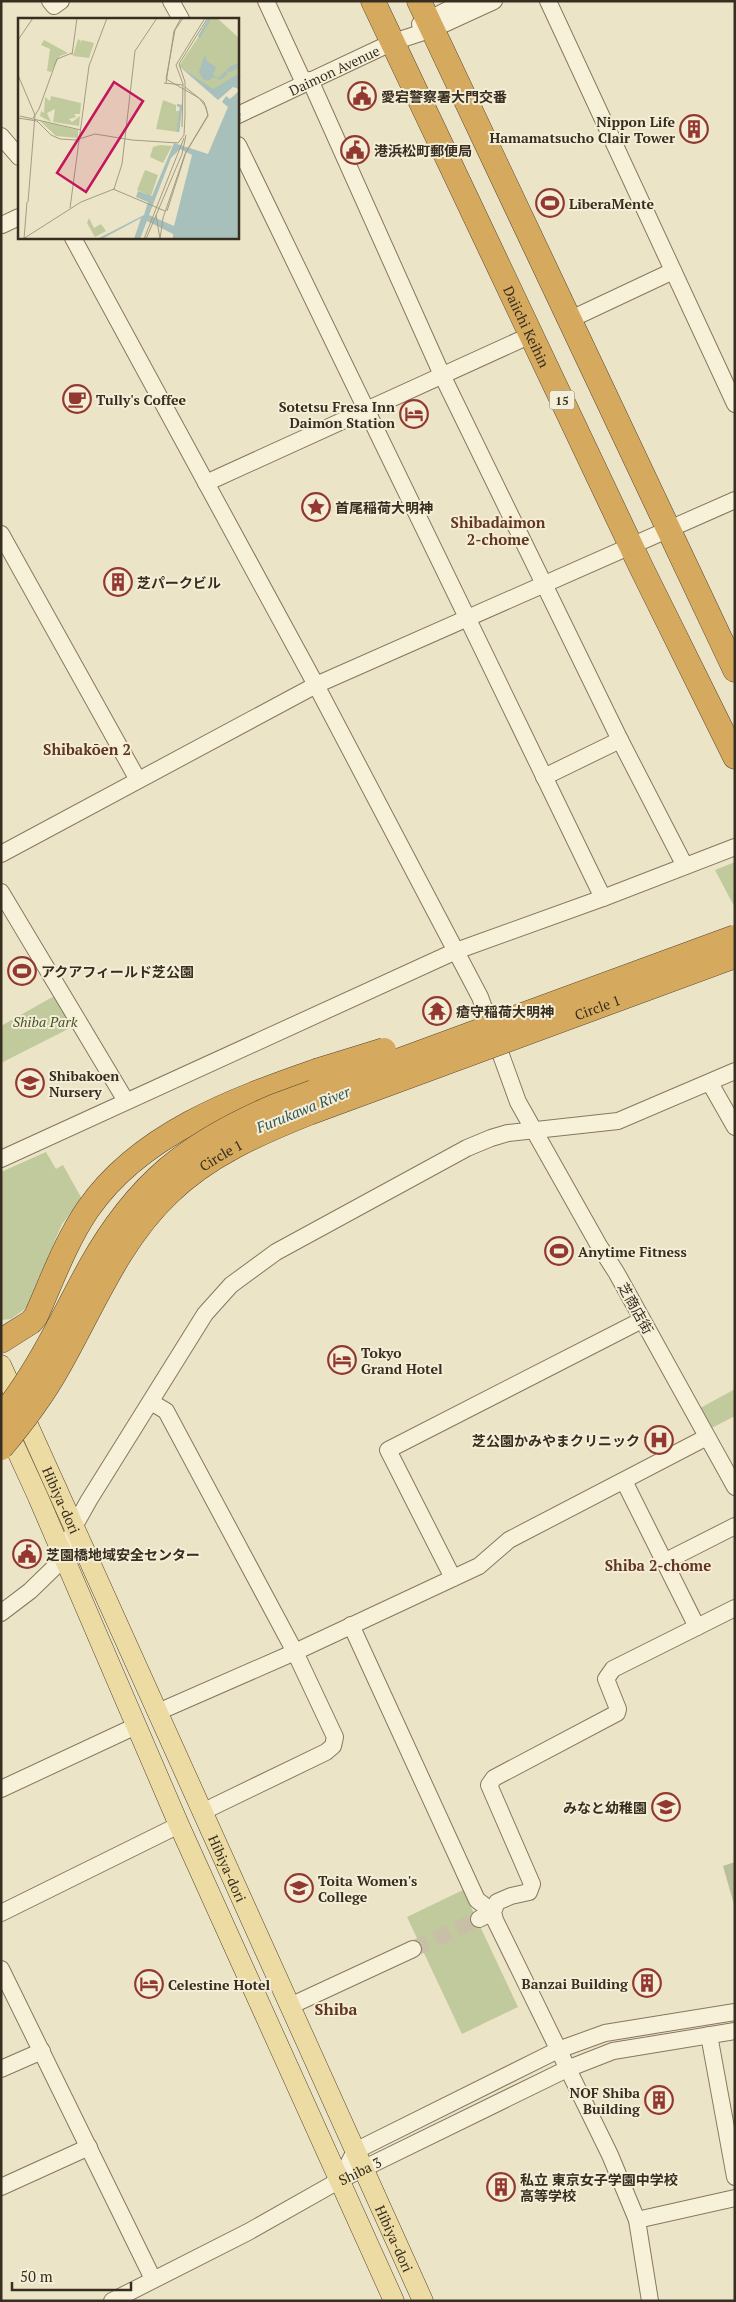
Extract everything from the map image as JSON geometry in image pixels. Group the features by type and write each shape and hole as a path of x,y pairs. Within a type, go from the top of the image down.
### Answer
{"highway":[{"name":"Daiichi Keihin","path":"374,1 631,544 735,757"},
{"path":"427,16 735,670"},
{"name":"Circle 1","path":"1,1417 34,1372 90,1266 120,1219 143,1191 175,1161 222,1130 275,1106 735,937"},
{"name":"Circle 1","path":"7,1455 47,1387 108,1275 136,1230 168,1193 208,1162 256,1135 309,1113 735,956"},
{"path":"6,1336 36,1316 76,1229 103,1189 122,1170 168,1137 200,1118 262,1090 316,1071 403,1044 576,996"}],"main road":[{"name":"Hibiya-dori","path":"1,1365 75,1525 363,2170 424,2301"},
{"name":"Hibiya-dori","path":"1,1417 7,1455 64,1558 179,1824 394,2301"}],"street":[{"path":"50,1 54,6 61,1"},
{"path":"172,1 180,18"},
{"path":"266,1 307,82 442,375 620,740 685,866"},
{"path":"427,16 465,1"},
{"path":"427,16 494,1"},
{"path":"548,1 735,404"},
{"name":"Daimon Avenue","path":"239,114 393,42 427,16"},
{"path":"1,136 18,156"},
{"path":"239,147 364,410 603,898"},
{"path":"2,225 18,217"},
{"name":"芝商店街","path":"74,239 316,685 480,997 518,1102 735,1487"},
{"path":"571,319 673,271"},
{"path":"206,484 531,334"},
{"path":"1,854 316,685 467,620 631,544 735,500"},
{"path":"1,534 138,780"},
{"path":"544,777 620,740"},
{"path":"1,1159 456,952 735,847"},
{"path":"1,892 126,1101"},
{"path":"1,1613 30,1591 64,1558 75,1525 205,1314 231,1285 269,1258 466,1148 508,1133 618,1121 735,1071"},
{"path":"710,1083 735,1127"},
{"path":"453,1578 388,1450 642,1320"},
{"path":"151,1402 166,1411 295,1652 335,1737 334,1746 326,1752 202,1812"},
{"path":"158,1712 295,1652 479,1566 509,1540 707,1437"},
{"path":"624,1481 697,1627"},
{"path":"664,1562 735,1526"},
{"path":"486,1915 497,1902 511,1896 529,1892 532,1884 489,1788 490,1781 613,1716 618,1708 607,1684 608,1673 735,1608"},
{"path":"351,1626 477,1900 558,2050 610,2155 637,2220 650,2301"},
{"path":"1,1788 136,1726"},
{"path":"1,1913 179,1824"},
{"path":"290,2006 413,1949"},
{"path":"1,1969 153,2279"},
{"name":"Shiba 3","path":"340,2180 355,2151 558,2050 605,2033 735,2012"},
{"name":"Shiba 3","path":"340,2180 567,2069 613,2051 735,2031"},
{"path":"708,2035 735,2177"},
{"path":"1,2069 42,2051"},
{"path":"1,2187 89,2147"},
{"path":"112,2301 248,2232 340,2180"},
{"path":"637,2220 735,2198"}],"green space":[{"path":"735,862 735,908 715,870"},
{"name":"Shiba Park","path":"56,995 74,1026 1,1063 1,1026"},
{"path":"46,1152 56,1169 63,1165 82,1199 62,1224 26,1308 11,1319 2,1320 1,1172"},
{"path":"735,1389 735,1416 704,1432 693,1412"},
{"path":"735,1862 735,1908 723,1866"},
{"path":"463,1890 518,2007 462,2034 407,1917"}],"tunnel":[{"path":"413,1949 479,1919"}],"place":[{"name":"愛宕警察署大門交番","path":"362,96"},
{"name":"Nippon Life Hamamatsucho Clair Tower","path":"694,129"},
{"name":"港浜松町郵便局","path":"355,150"},
{"name":"LiberaMente","path":"550,203"},
{"name":"Tully's Coffee","path":"77,399"},
{"name":"Sotetsu Fresa Inn Daimon Station","path":"414,414"},
{"name":"首尾稲荷大明神","path":"316,507"},
{"name":"芝パークビル","path":"118,582"},
{"name":"アクアフィールド芝公園","path":"22,971"},
{"name":"瘡守稲荷大明神","path":"437,1011"},
{"name":"Shibakoen Nursery","path":"30,1083"},
{"name":"Anytime Fitness","path":"559,1251"},
{"name":"Tokyo Grand Hotel","path":"342,1360"},
{"name":"芝公園かみやまクリニック","path":"659,1440"},
{"name":"芝園橋地域安全センター","path":"27,1554"},
{"name":"みなと幼稚園","path":"666,1807"},
{"name":"Toita Women's College","path":"299,1888"},
{"name":"Banzai Building","path":"647,1983"},
{"name":"Celestine Hotel","path":"149,1984"},
{"name":"NOF Shiba Building","path":"659,2100"},
{"name":"私立 東京女子学園中学校 高等学校","path":"501,2187"}],"district":[{"name":"Shibadaimon 2-chome","path":"498,530"},
{"name":"Shibakōen 2","path":"87,749"},
{"name":"Shiba 2-chome","path":"658,1565"},
{"name":"Shiba","path":"336,2009"}],"water label":[{"name":"Furukawa River","path":"303,1109"}]}
